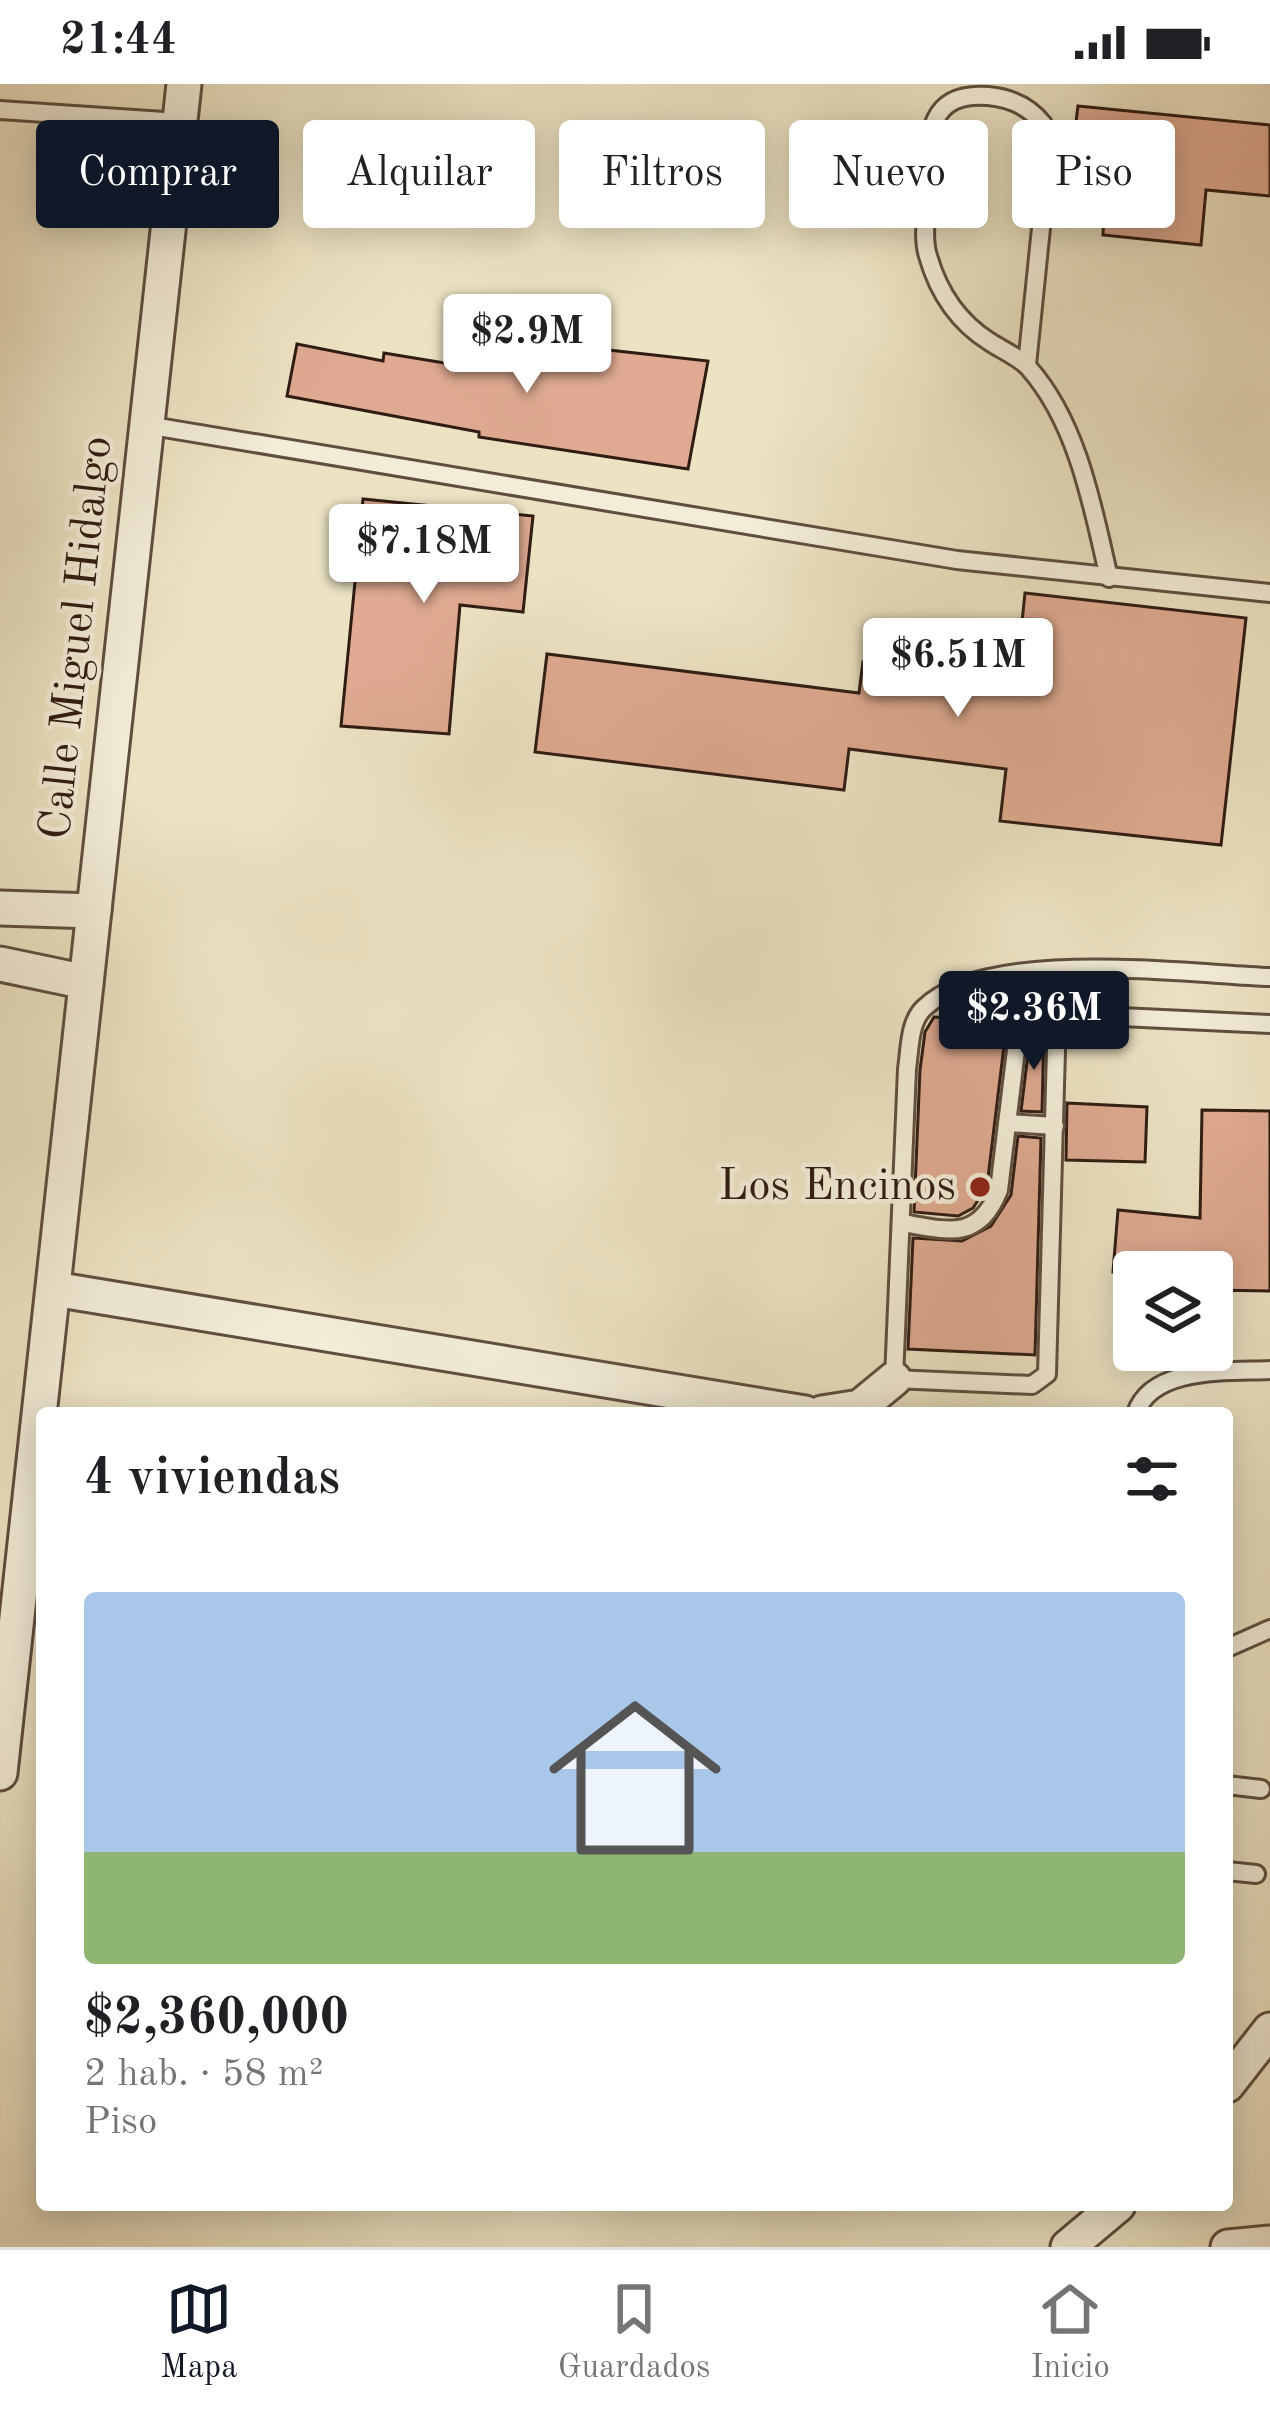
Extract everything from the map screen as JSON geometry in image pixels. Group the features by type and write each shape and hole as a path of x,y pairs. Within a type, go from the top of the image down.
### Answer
{"street":[{"name":"Calle Miguel Hidalgo","path":"179,120 184,84"},
{"name":"Calle Miguel Hidalgo","path":"41,1407 167,228"},
{"path":"86,982 2,964 5,909 94,910"},
{"path":"54,1289 769,1407"},
{"path":"855,1407 894,1379"},
{"name":"Calle Miguel Hidalgo","path":"0,1774 36,1456"},
{"path":"0,1471 34,1475"},
{"path":"1233,2077 1270,2030"},
{"path":"1068,2247 1111,2211"},
{"path":"1228,2247 1270,2243"}],"lane":[{"path":"1027,365 1045,189 1043,124 1023,105 971,95 952,102 936,116 928,136 926,250 944,297 975,333 1027,365 1058,417 1087,483 1109,578"},
{"path":"0,110 149,120"},
{"path":"146,424 957,560 1270,593"},
{"path":"1057,1014 1047,1374 1032,1385 894,1379 907,1069 913,1028 921,1010 946,992 1039,969 1270,977"},
{"path":"903,1223 959,1230 982,1221 999,1190 1019,1019 1057,1014 1270,1024"},
{"path":"1007,1123 1055,1126"},
{"path":"1138,1407 1143,1396 1163,1381 1270,1370"},
{"path":"1233,1645 1270,1629"},
{"path":"1233,1786 1261,1789"},
{"path":"1233,1872 1256,1874"}],"building":[{"path":"1078,106 1270,125 1270,196 1206,190 1201,245 1103,235 1103,228 1175,228 1175,120 1076,120"},
{"path":"491,337 708,361 688,469 479,437 479,432 287,396 297,344 383,361 384,353 487,370"},
{"path":"363,499 533,516 523,612 460,605 449,734 341,726"},
{"path":"1025,593 1246,618 1221,845 1000,821 1006,769 849,749 844,790 535,752 547,654 859,693 863,662 1016,680"},
{"path":"934,1017 1007,1021 987,1186 973,1208 958,1216 914,1212 920,1070 925,1032"},
{"path":"1044,1028 1042,1112 1021,1111 1031,1029"},
{"path":"1067,1103 1147,1107 1145,1162 1066,1160"},
{"path":"1202,1110 1270,1111 1270,1291 1233,1290 1233,1251 1115,1251 1118,1210 1200,1218"},
{"path":"1018,1136 1041,1138 1035,1355 908,1349 913,1238 962,1241 991,1226 1011,1195"}],"place":[{"name":"Los Encinos","path":"980,1187"}]}
